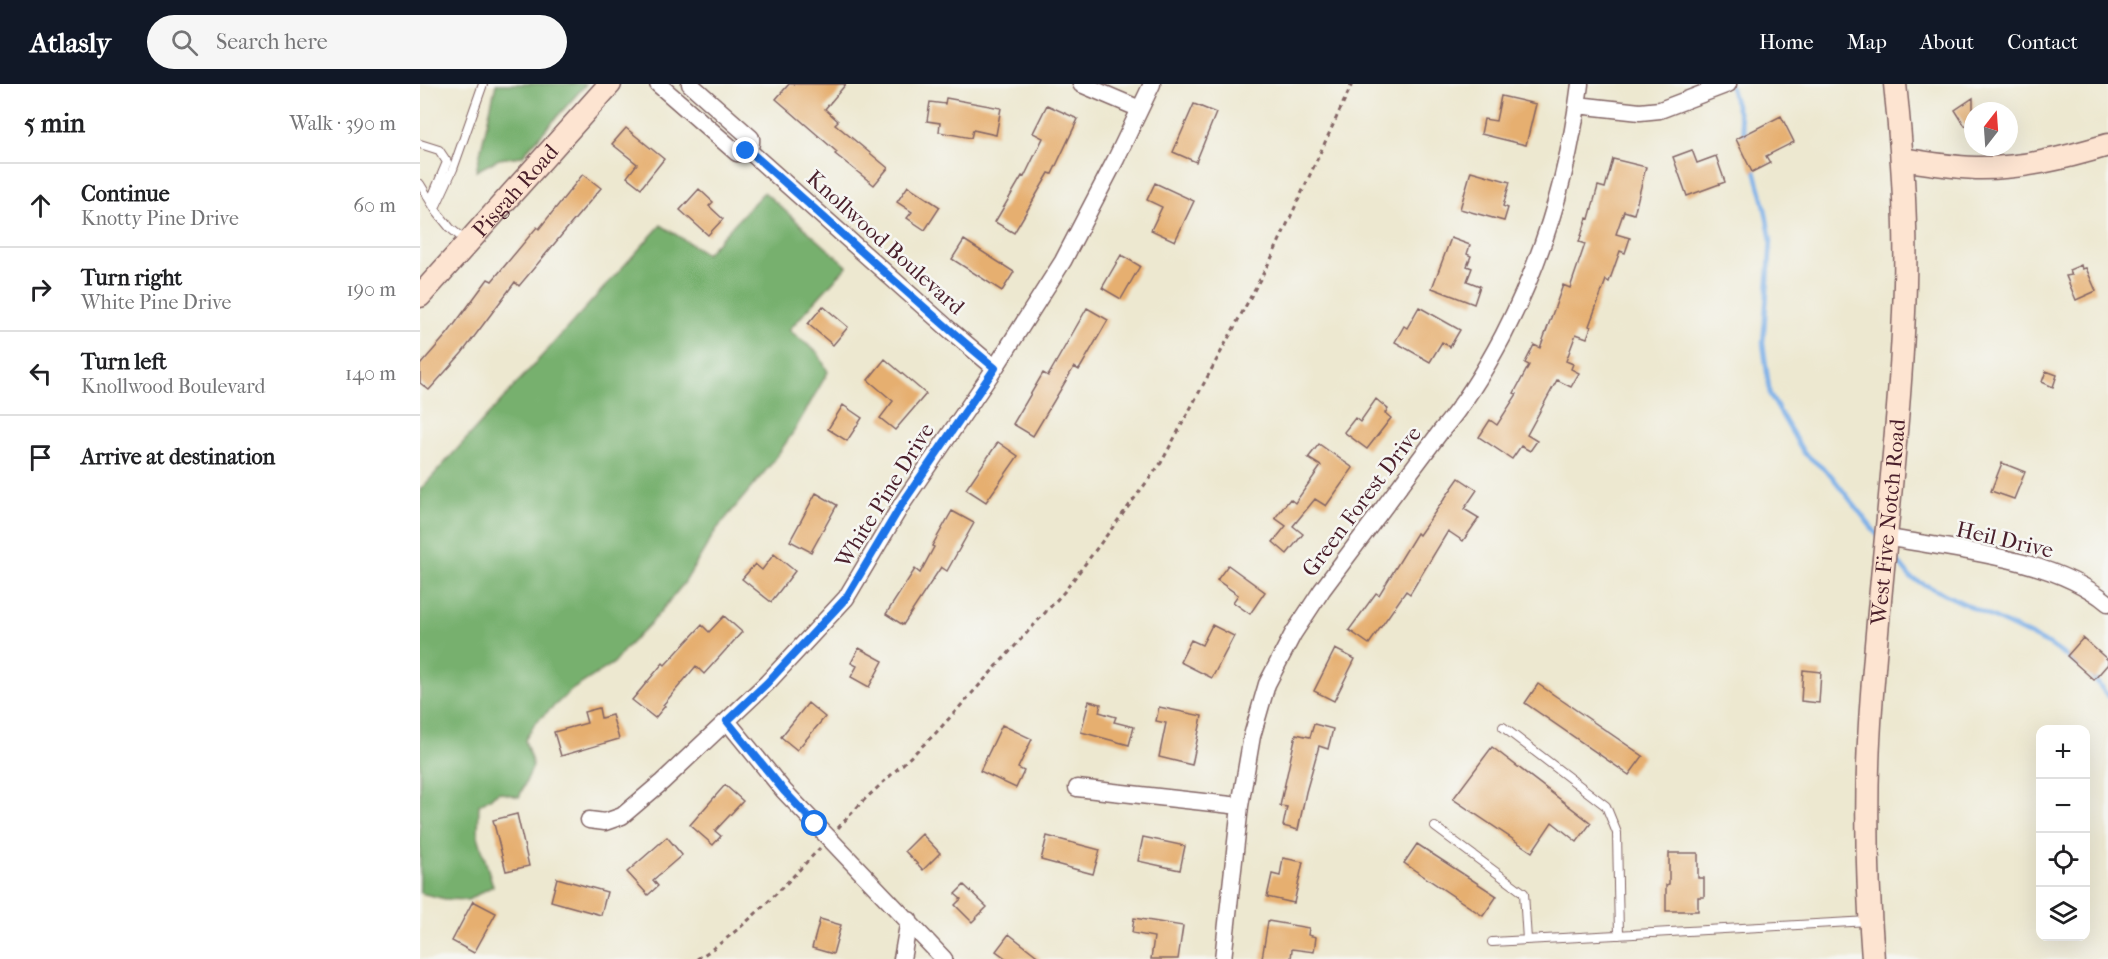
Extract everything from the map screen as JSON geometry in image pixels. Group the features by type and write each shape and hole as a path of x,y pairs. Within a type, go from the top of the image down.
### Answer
{"street":[{"name":"Pisgah Road","path":"420,296 610,84"},
{"name":"Knollwood Boulevard","path":"658,84 737,153 748,150 752,143 751,138 690,84"},
{"path":"1081,84 1140,109"},
{"name":"White Pine Drive","path":"589,820 605,822 622,816 767,683 846,598 902,504 995,368 1063,261 1152,84"},
{"name":"Green Forest Drive","path":"1223,959 1240,806 1252,736 1267,684 1283,651 1322,590 1472,392 1511,319 1548,231 1569,153 1580,84"},
{"path":"1578,105 1640,112 1660,110 1728,84"},
{"name":"West Five Notch Road","path":"1873,959 1867,846 1868,761 1903,334 1905,281 1902,159 1895,84"},
{"path":"1902,159 1967,167 2003,167 2065,158 2108,145"},
{"name":"Knollwood Boulevard","path":"748,150 995,368"},
{"name":"Heil Drive","path":"1885,537 2002,558 2054,573 2090,589 2108,603"},
{"path":"727,721 784,791 944,959"},
{"path":"1077,788 1240,806"},
{"path":"902,959 909,920"}],"lane":[{"path":"433,204 453,169 483,84"},
{"path":"420,144 439,150 447,162 433,204"},
{"path":"420,184 450,228 468,243"},
{"path":"1503,727 1606,806 1617,833 1619,935"},
{"path":"1435,827 1524,893 1527,940"},
{"path":"1492,942 1870,921"}],"path":[{"path":"836,831 862,802 934,735 1064,592 1161,463 1271,259 1352,84"},
{"path":"697,959 768,903 820,848"}],"green space":[{"path":"496,84 586,84 522,156 499,159 476,171"},
{"path":"764,192 847,266 789,330 818,353 828,372 794,431 772,463 716,530 685,582 651,623 614,663 573,689 535,723 525,740 533,766 519,797 499,792 479,805 478,836 493,886 468,900 445,899 420,893 420,490 661,225 706,254"}],"building":[{"path":"789,84 846,84 825,109 838,121 835,124 888,168 874,185 835,154 837,152 776,99"},
{"path":"1501,96 1536,104 1526,145 1481,134 1484,119 1496,121"},
{"path":"946,98 1001,108 996,135 973,130 971,138 939,132 940,123 927,121 930,102 945,104"},
{"path":"1194,104 1216,113 1196,162 1173,152"},
{"path":"1964,104 1964,124 1955,110"},
{"path":"1047,105 1078,119 1052,174 1049,173 1014,233 995,222 1022,176 1024,177 1043,138 1033,133"},
{"path":"1781,116 1794,142 1766,156 1770,163 1752,172 1736,139"},
{"path":"626,128 664,159 641,188 627,177 637,164 612,144"},
{"path":"1692,150 1697,163 1716,156 1725,182 1687,196 1673,157"},
{"path":"1613,159 1646,167 1634,214 1624,211 1616,234 1630,238 1625,253 1620,251 1609,282 1606,280 1589,326 1591,327 1587,338 1576,334 1566,361 1573,364 1571,369 1579,373 1571,387 1557,380 1527,435 1537,441 1530,451 1521,446 1512,459 1479,437 1490,420 1497,425 1517,394 1514,393 1529,365 1525,363 1534,345 1540,348 1563,285 1570,288 1585,244 1579,242 1587,218 1589,219 1598,186 1605,188"},
{"path":"1471,171 1510,182 1503,206 1508,208 1504,221 1460,209"},
{"path":"583,174 601,188 519,286 515,282 462,353 429,390 420,383 420,365 448,333 488,279 492,281 537,227 539,229"},
{"path":"1155,183 1194,201 1175,241 1151,230 1162,207 1147,200"},
{"path":"908,186 940,207 925,230 907,218 912,212 897,202"},
{"path":"699,189 713,202 709,206 723,219 708,235 680,210"},
{"path":"1451,238 1470,245 1467,254 1471,256 1467,266 1472,268 1467,281 1480,286 1474,304 1432,288"},
{"path":"964,240 1014,272 1002,291 952,259"},
{"path":"1121,255 1140,266 1121,299 1102,288"},
{"path":"2081,265 2082,269 2086,268 2096,291 2076,300 2066,276 2072,275 2069,270"},
{"path":"823,306 848,327 833,345 808,324"},
{"path":"1419,307 1460,330 1450,347 1442,342 1430,362 1395,342 1404,326 1407,328"},
{"path":"1087,308 1108,320 1079,370 1074,367 1033,436 1013,424 1043,373 1048,376"},
{"path":"885,359 926,394 895,430 880,418 893,401 868,380"},
{"path":"2046,371 2057,375 2053,387 2042,382"},
{"path":"1376,399 1388,409 1385,413 1391,418 1367,449 1344,432 1355,418 1360,422"},
{"path":"843,405 862,418 847,441 828,429"},
{"path":"998,442 1018,456 986,502 966,489"},
{"path":"1319,444 1353,468 1326,506 1315,499 1293,526 1303,534 1287,554 1273,542 1286,526 1275,518 1290,499 1295,503 1321,466 1308,458"},
{"path":"2002,463 2025,472 2014,499 1991,491"},
{"path":"1459,478 1477,490 1464,509 1479,518 1463,541 1448,531 1410,594 1406,591 1369,644 1349,630 1376,593 1379,595 1417,533 1419,535"},
{"path":"816,493 837,505 811,552 790,541"},
{"path":"952,511 974,523 947,571 941,567 903,625 886,614 915,569 920,573"},
{"path":"774,554 795,571 771,602 742,579 755,564 762,570"},
{"path":"1228,565 1265,592 1250,614 1233,602 1238,595 1217,580"},
{"path":"724,616 742,632 704,674 696,666 655,718 632,700 663,663 665,665 702,625 709,632"},
{"path":"1212,625 1234,636 1212,678 1180,662 1191,640 1202,645"},
{"path":"2083,638 2108,660 2108,664 2094,680 2067,656"},
{"path":"859,648 883,661 869,687 851,677 857,666 851,663"},
{"path":"1335,649 1355,659 1334,701 1314,691"},
{"path":"1803,670 1821,672 1819,703 1801,701"},
{"path":"1538,684 1643,756 1629,775 1525,703"},
{"path":"1089,701 1101,704 1099,712 1116,717 1114,722 1134,727 1129,745 1081,732"},
{"path":"808,703 825,717 797,750 781,737"},
{"path":"1159,707 1202,716 1192,765 1159,757 1166,723 1156,721"},
{"path":"599,708 601,718 612,715 619,739 561,756 554,732 587,723 584,712"},
{"path":"1314,724 1333,729 1328,749 1319,746 1298,830 1283,826 1287,807 1280,806 1296,734 1310,737"},
{"path":"1002,725 1032,739 1018,768 1024,771 1016,788 980,771"},
{"path":"1492,747 1591,823 1577,842 1552,822 1532,852 1453,799"},
{"path":"725,785 743,801 715,831 721,836 713,845 690,825"},
{"path":"517,814 529,866 506,871 493,820"},
{"path":"922,834 940,853 923,870 905,851"},
{"path":"1047,836 1100,850 1093,874 1041,860"},
{"path":"667,837 682,855 653,880 658,886 648,895 627,872"},
{"path":"1143,837 1185,846 1180,870 1138,861"},
{"path":"1417,844 1497,896 1483,916 1404,863"},
{"path":"1669,853 1698,853 1698,878 1704,878 1704,897 1698,897 1698,911 1666,911"},
{"path":"1283,858 1303,862 1294,903 1267,897 1272,874 1280,876"},
{"path":"557,878 607,892 601,915 551,901"},
{"path":"964,885 987,907 972,922 955,905 961,899 955,894"},
{"path":"473,901 496,913 474,953 452,941"},
{"path":"1134,918 1183,926 1178,959 1151,959 1154,937 1132,933"},
{"path":"820,919 841,925 833,954 812,948"},
{"path":"1268,921 1309,928 1308,935 1316,937 1314,952 1292,949 1291,959 1262,959"},
{"path":"1009,934 1041,959 1007,959 996,951"}],"waterway":[{"path":"1730,86 1746,138"},
{"path":"1754,167 1771,241 1763,343 1770,395 1804,453 1830,474 1879,537"},
{"path":"1891,553 1911,578 2050,645 2080,666"},
{"path":"2091,675 2108,696"}],"route":[{"path":"746,151 748,150 796,191 995,368 902,504 846,598 767,683 727,721 784,791 815,824"}]}
